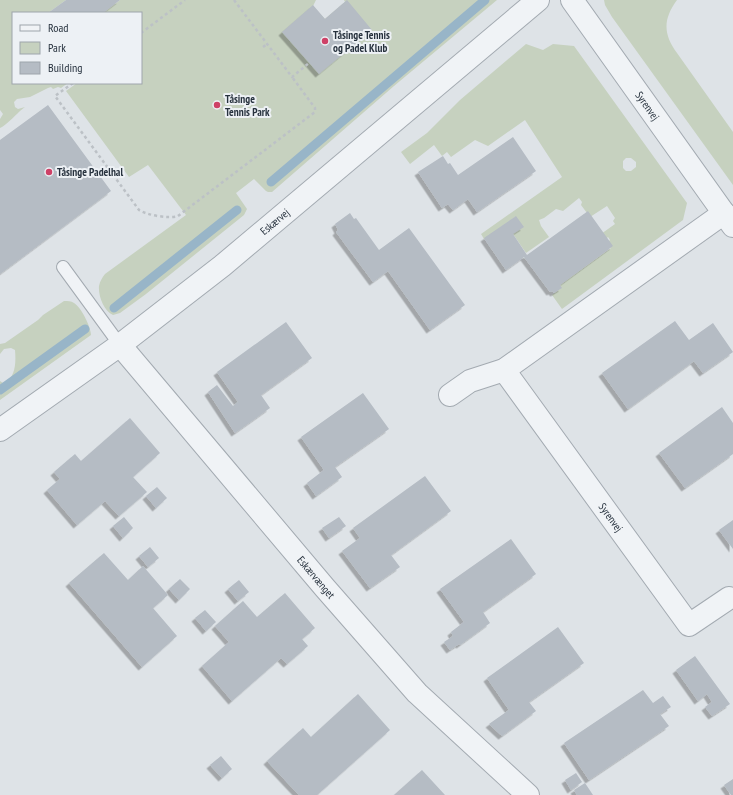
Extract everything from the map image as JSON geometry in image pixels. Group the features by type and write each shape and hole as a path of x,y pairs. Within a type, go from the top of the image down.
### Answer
{"street":[{"name":"Eskærvej","path":"0,430 120,345 211,275 270,227 538,0"},
{"name":"Syrenvej","path":"450,395 470,381 504,370 728,219 572,0"},
{"name":"Eskærvænget","path":"120,345 300,559 417,693 528,795"},
{"name":"Syrenvej","path":"504,370 689,625 729,598"}],"lane":[{"path":"63,267 120,345"}],"path":[{"path":"142,32 185,0"},
{"path":"72,84 55,96 139,210 147,214 173,218 178,216 229,179 315,112 316,108 234,0"},
{"path":"262,47 267,44"},
{"path":"292,77 309,63"}],"green space":[{"path":"0,0 66,0 49,12 12,12 12,84 67,84 61,88 58,87 53,89 51,87 30,97 17,99 14,102 15,107 18,109 25,107 0,128 0,119 3,114 0,110"},
{"name":"Tåsinge Tennis Park","path":"120,0 316,0 313,6 325,19 345,2 344,0 497,0 394,86 272,192 266,191 254,179 236,193 247,209 244,215 146,294 120,313 113,315 104,307 99,290 99,284 104,275 186,215 148,165 129,177 66,91 76,84 142,84 142,12 104,12"},
{"path":"604,0 677,0 672,7 667,20 667,33 672,46 733,132 733,185 612,17 605,5"},
{"path":"526,44 543,50 553,44 574,46 687,203 683,220 562,309 552,295 561,288 560,285 611,248 608,242 610,240 608,237 606,239 601,234 615,224 613,221 615,218 607,206 590,217 581,205 582,202 579,198 563,211 556,209 539,220 541,226 549,237 526,253 513,234 515,217 484,239 481,234 562,177 525,120 488,146 475,140 451,157 447,152 442,156 434,145 410,164 401,152 427,133 460,100","holes":["626,158 631,158 636,162 636,167 631,171 626,171 623,168 623,161"]},
{"path":"64,301 73,302 77,305 87,322 91,335 0,400 0,381 3,383 7,381 13,374 15,350 11,348 4,349 0,354 0,344 5,343"}],"building":[{"path":"66,0 120,0 104,12 49,12"},
{"name":"Tåsinge Tennis og Padel Klub","path":"347,0 372,30 319,74 282,32 313,5 325,19"},
{"name":"Tåsinge Padelhal","path":"48,105 111,191 0,274 0,140"},
{"path":"513,137 536,171 477,212 468,199 453,210 448,204 442,208 418,172 443,156 458,175"},
{"path":"588,211 613,246 560,285 562,288 554,293 552,291 550,292 524,257 506,270 484,238 516,216 524,227 513,234 527,255"},
{"path":"350,213 354,219 356,218 379,250 409,228 465,305 430,330 388,271 373,282 336,232 338,230 335,224"},
{"path":"675,321 689,340 713,323 733,352 703,373 694,361 628,409 602,373"},
{"path":"286,322 312,358 261,395 270,408 235,433 208,392 217,385 233,406 238,402 217,372"},
{"path":"363,393 389,429 335,467 342,477 316,496 307,483 324,470 301,437"},
{"path":"722,407 733,423 733,454 685,488 659,453"},
{"path":"130,418 160,453 133,477 147,492 119,516 105,501 77,525 47,490 60,479 54,472 75,454 81,461"},
{"path":"425,476 451,511 391,555 400,567 370,588 342,551 360,538 353,528"},
{"path":"157,487 167,498 156,508 146,496"},
{"path":"124,517 133,528 123,538 113,526"},
{"path":"339,517 346,526 329,538 322,528"},
{"path":"733,520 733,549 719,530"},
{"path":"511,539 536,574 483,612 490,623 460,645 459,644 450,650 444,642 453,636 451,632 464,622 440,589"},
{"path":"150,547 159,558 148,567 139,556"},
{"path":"104,553 128,580 143,566 168,595 153,608 177,636 142,667 69,583"},
{"path":"180,579 190,589 179,600 169,589"},
{"path":"239,580 249,592 238,601 228,589"},
{"path":"285,593 315,628 302,639 308,646 287,664 281,658 232,701 202,666 229,642 215,626 243,601 257,617"},
{"path":"205,610 216,622 206,631 195,618"},
{"path":"558,627 584,663 529,702 536,711 502,736 489,724 509,710 487,678"},
{"path":"695,656 730,704 712,716 705,707 712,702 707,694 698,701 676,670"},
{"path":"643,690 653,703 663,696 671,707 660,714 669,726 589,780 564,743"},
{"path":"358,694 390,730 317,795 299,795 267,761 303,728 311,737"},
{"path":"221,756 232,769 222,778 210,765"},
{"path":"422,770 445,795 394,795"},
{"path":"576,773 582,782 571,790 565,780"},
{"path":"733,779 733,795 731,795 724,785"},
{"path":"585,783 593,795 577,795 574,790"}],"waterway":[{"path":"271,182 485,0"},
{"path":"114,308 237,210"},
{"path":"0,390 85,329"}],"place":[{"name":"Tåsinge Tennis og Padel Klub","path":"325,41"},
{"name":"Tåsinge Tennis Park","path":"217,105"},
{"name":"Tåsinge Padelhal","path":"49,172"}]}
